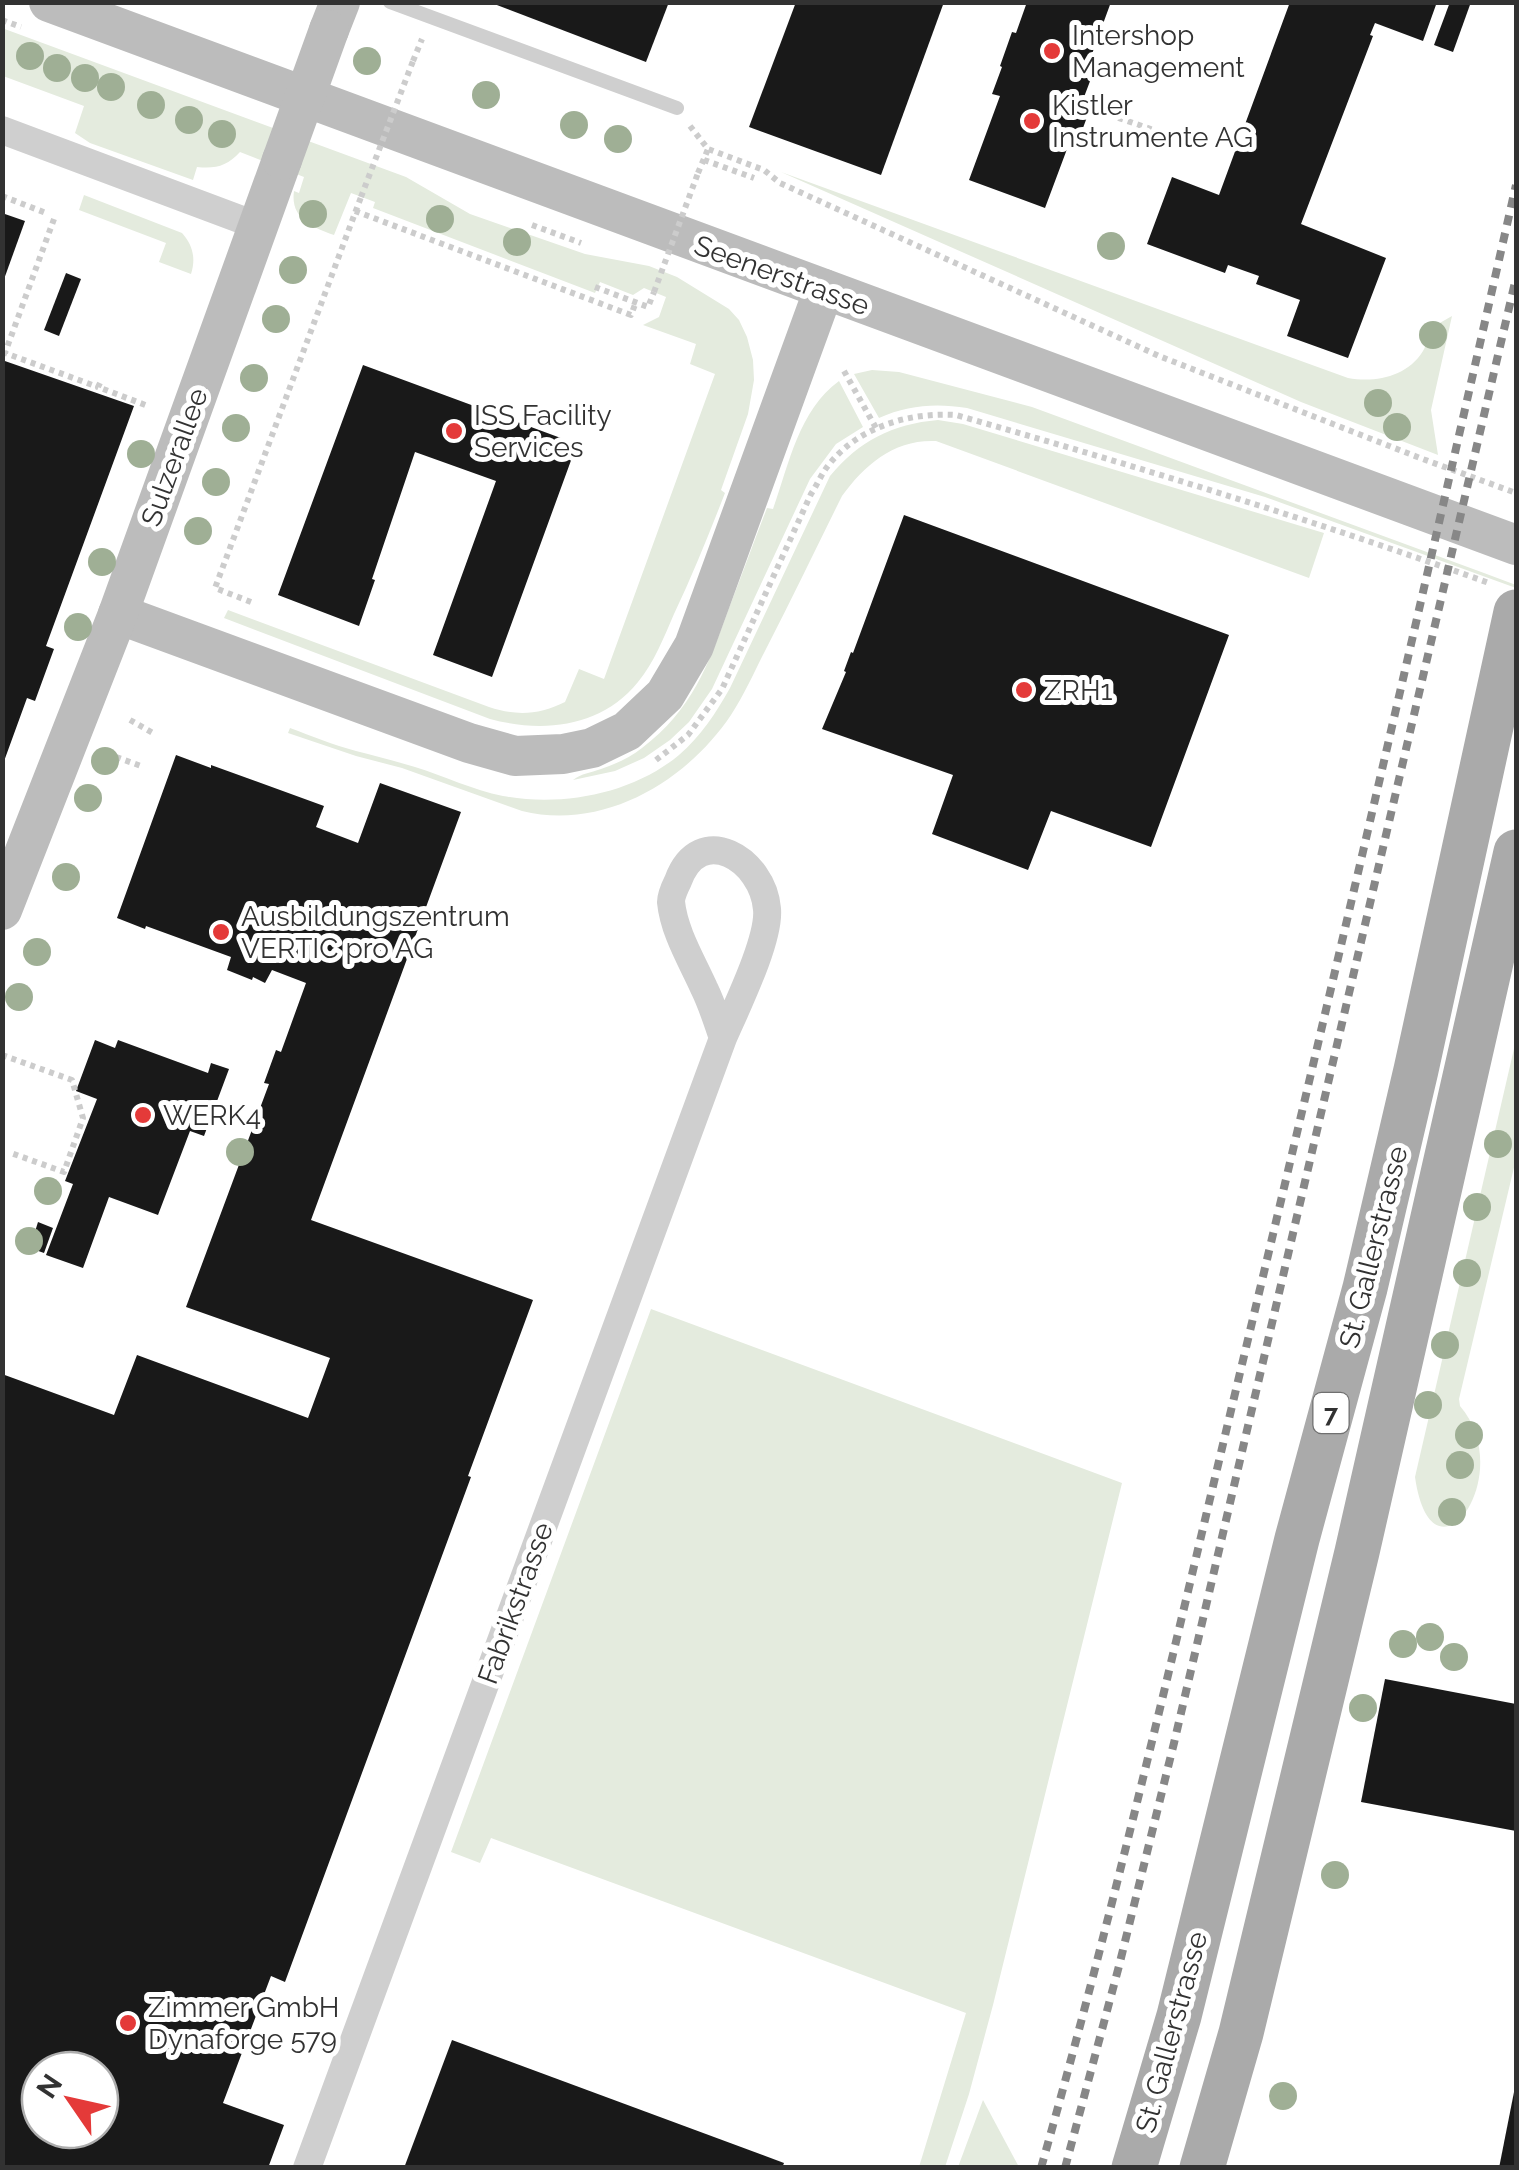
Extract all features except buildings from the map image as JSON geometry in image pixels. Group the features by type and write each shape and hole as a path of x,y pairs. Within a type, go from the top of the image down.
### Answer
{"main road":[{"name":"Seenerstrasse","path":"48,2 1516,546"},
{"name":"Sulzerallee","path":"2,910 118,614 334,16"},
{"path":"118,614 515,756 564,754 592,748 627,730 665,695 694,646 824,290"},
{"name":"St. Gallerstrasse","path":"1134,2168 1179,2016 1296,1539 1364,1288 1416,1070 1508,617"},
{"name":"St. Gallerstrasse","path":"1202,2168 1241,2033 1357,1552 1516,852"}],"street":[{"path":"2,130 258,226"},
{"name":"Fabrikstrasse","path":"306,2168 722,1038 760,946 768,910 762,889 751,868 734,855 715,849 697,855 680,874 671,900 682,942 706,991 722,1038"}],"lane":[{"path":"390,2 677,108"}],"path":[{"path":"250,602 215,588 413,62"},
{"path":"677,108 708,149 764,170 780,183 1160,356 1516,493"},
{"path":"1090,108 1185,141"},
{"path":"595,287 648,307 708,149"},
{"path":"704,160 754,178"},
{"path":"2,196 46,213"},
{"path":"355,211 631,315 636,302"},
{"path":"54,218 4,352 148,406"},
{"path":"844,371 876,428"},
{"path":"650,764 688,735 722,689 796,526 828,466 850,444 876,428 911,416 956,415 1382,544 1508,617"},
{"path":"130,720 154,732"},
{"path":"116,756 141,766"},
{"path":"2,1054 72,1080 83,1118 64,1172 11,1153"}],"shaded area":[{"path":"2,28 406,177 470,214 585,254 649,266 677,277 729,309 747,337 753,360 748,414 721,490 725,493 688,584 654,658 623,697 589,718 570,723 510,723 490,719 224,618 228,610 509,712 537,712 565,702 579,669 604,679 715,374 690,364 696,344 643,325 659,317 666,297 644,288 633,295 600,282 595,293 373,208 375,202 351,193 334,235 311,225 295,208 294,191 299,193 304,177 240,152 221,165 197,167 193,180 90,143 75,133 84,106 3,76"},
{"path":"781,172 1348,378 1379,379 1408,367 1423,351 1431,328 1452,316 1431,410 1438,455 1301,402"},
{"path":"84,195 182,233 192,252 191,274 159,262 166,243 79,210"},
{"path":"872,370 899,372 1032,407 1516,588 1265,497 967,408 922,406 879,418 854,374"},
{"path":"839,381 863,427 836,444 810,479 712,689 689,722 644,758 615,771 573,780 637,752 686,702 714,649 767,508 773,509 805,422 825,393"},
{"path":"938,420 963,424 1324,533 1309,578 936,441 921,441 882,456 851,484 731,715 691,761 640,796 582,814 522,811 288,733 290,728 503,796 572,798 640,779 687,748 719,706 830,476 878,436"},
{"path":"1516,1040 1516,1159 1459,1399 1476,1434 1480,1463 1476,1490 1466,1512 1452,1525 1438,1525 1424,1511 1415,1477"},
{"path":"651,1309 1122,1483 993,2005 945,2167 919,2167 966,2013 491,1838 480,1863 451,1852"},
{"path":"983,2100 1019,2167 958,2167"}],"railway":[{"path":"1041,2168 1164,1690 1516,185"},
{"path":"1065,2168 1174,1743 1516,278"}],"place":[{"name":"Intershop Management","path":"1052,51"},
{"name":"Kistler Instrumente AG","path":"1032,121"},
{"name":"ISS Facility Services","path":"454,431"},
{"name":"ZRH1","path":"1024,690"},
{"name":"Ausbildungszentrum VERTIC pro AG","path":"221,932"},
{"name":"WERK4","path":"143,1115"},
{"name":"Zimmer GmbH Dynaforge 579","path":"128,2023"}]}
